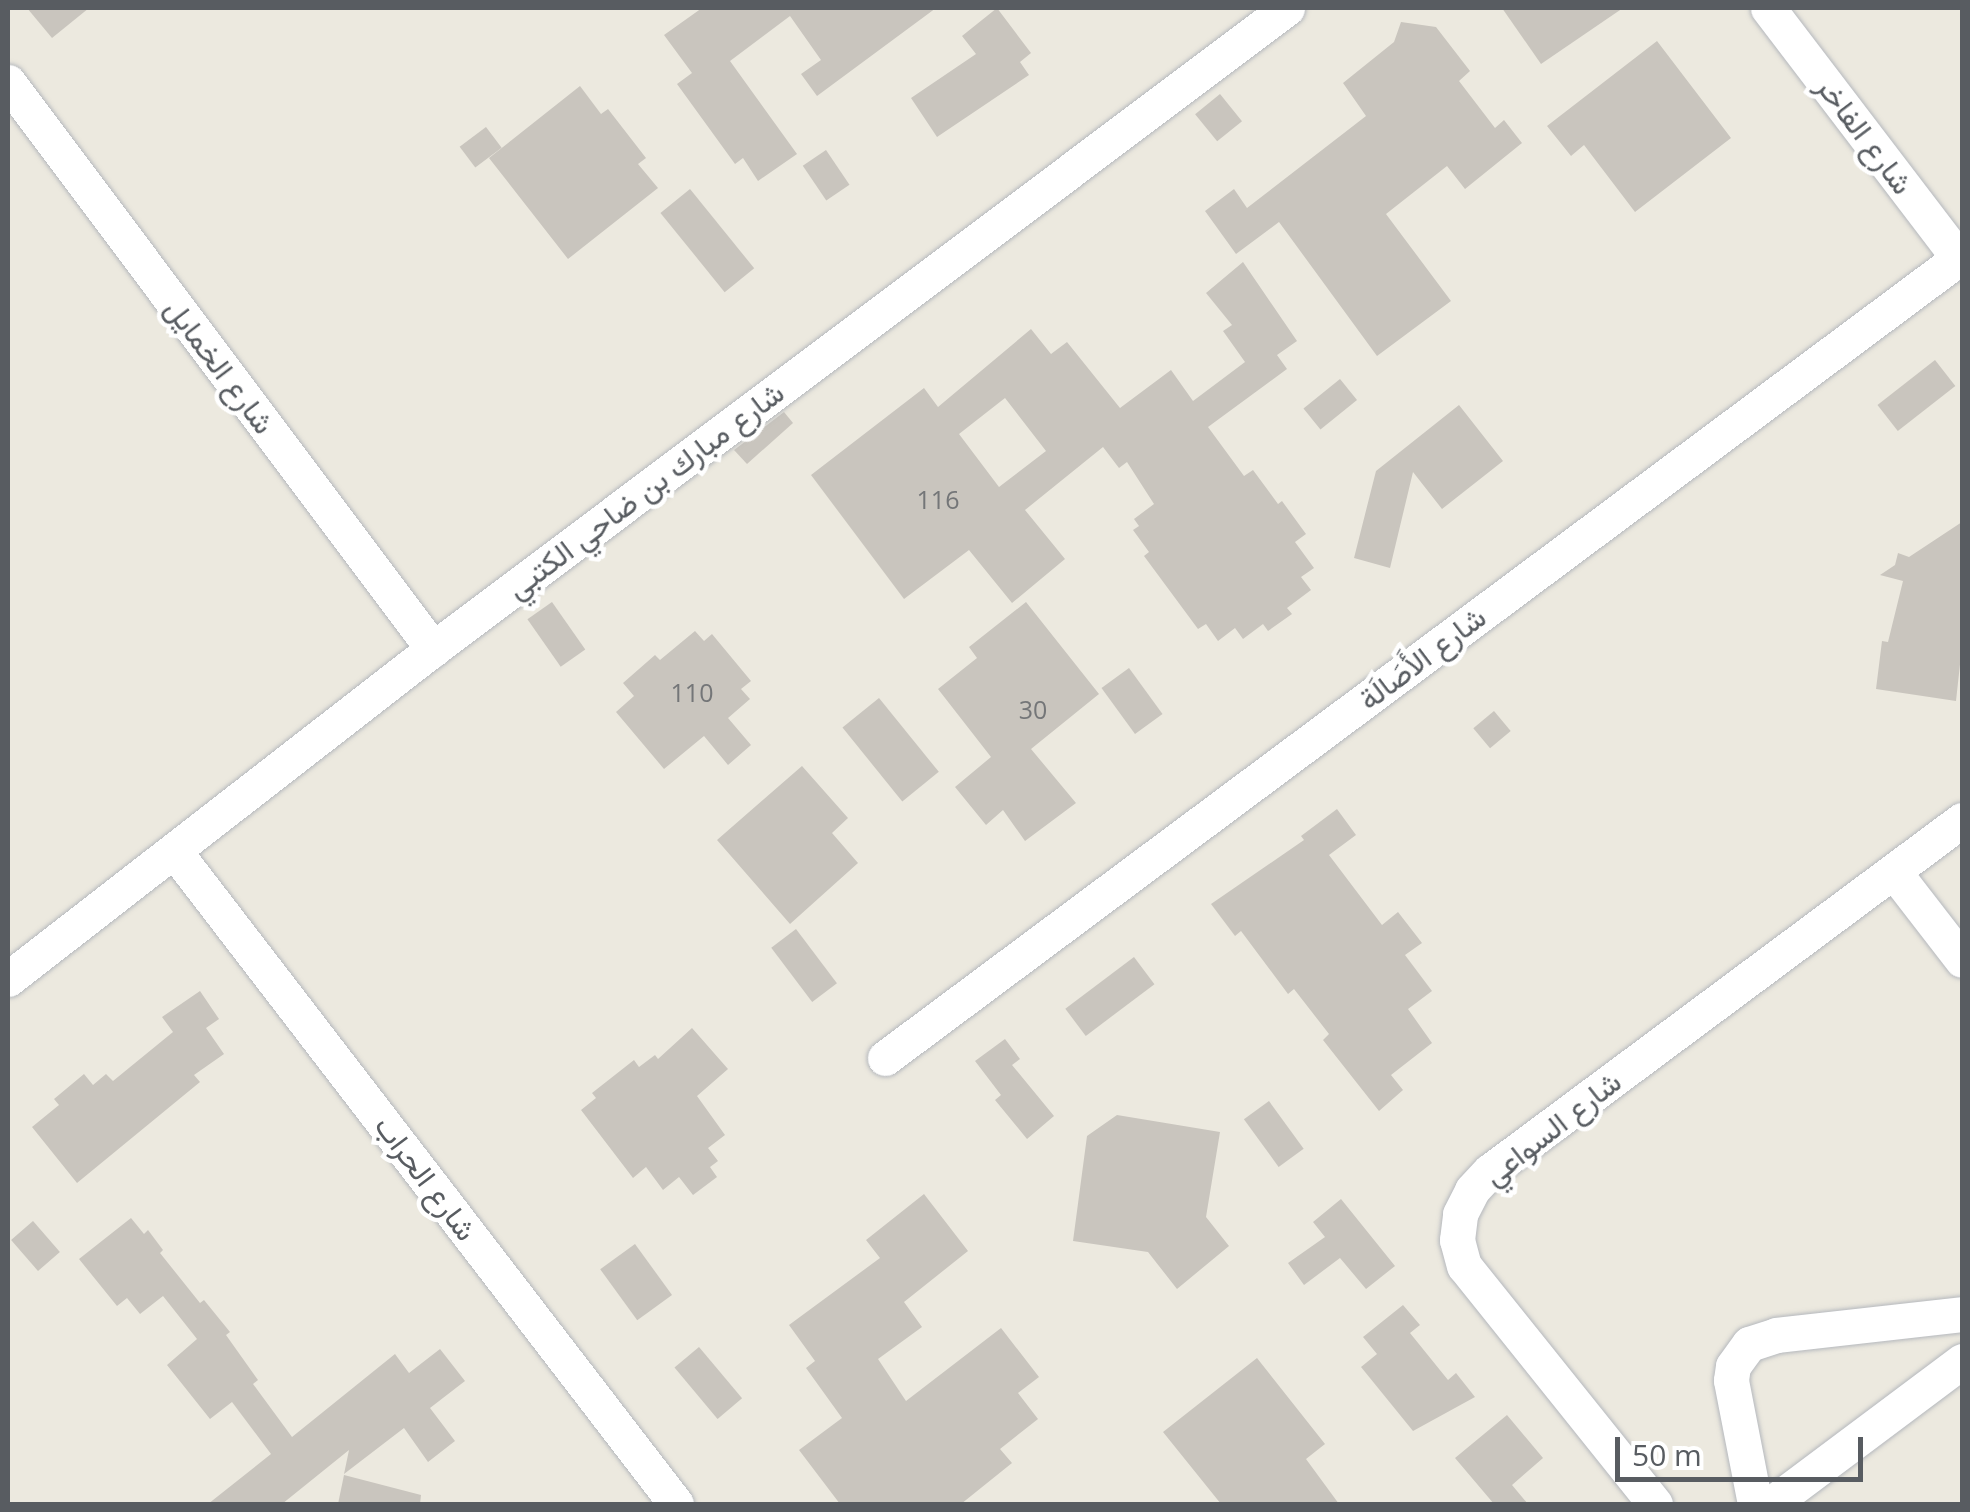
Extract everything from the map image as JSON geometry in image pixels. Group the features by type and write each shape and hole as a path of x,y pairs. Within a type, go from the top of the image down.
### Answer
{"street":[{"name":"شارع مبارك بن ضاحي الكتبي","path":"8,979 433,649 1287,8"},
{"name":"شارع الفاخر","path":"1768,8 1961,261"},
{"name":"شارع الخمايل","path":"8,82 433,649"},
{"name":"شارع الأَصَالَة","path":"885,1058 1961,261"},
{"name":"شارع السواعي","path":"1655,1504 1479,1288 1460,1253 1460,1214 1472,1190 1490,1171 1962,820"},
{"name":"شارع الحراب","path":"176,852 676,1504"},
{"path":"1894,872 1962,960"},
{"path":"1755,1504 1731,1380 1733,1366 1749,1344 1776,1335 1962,1314"},
{"path":"1771,1504 1962,1361"}],"building":[{"path":"27,8 89,8 52,38"},
{"path":"702,8 936,8 817,96 801,74 821,60 790,16 730,61 797,154 758,181 743,158 735,164 677,84 692,73 664,35"},
{"path":"997,8 1031,53 1020,62 1029,75 937,137 911,98 976,54 962,36"},
{"path":"1502,8 1623,8 1541,64"},
{"path":"1401,22 1436,27 1470,71 1459,81 1495,128 1504,120 1522,143 1465,189 1447,166 1386,214 1451,301 1377,356 1279,222 1236,254 1205,211 1234,189 1247,208 1366,116 1343,83 1394,42"},
{"path":"1657,41 1731,138 1635,212 1584,145 1571,156 1547,126"},
{"path":"580,86 601,114 608,109 646,158 638,164 658,188 568,259 489,158"},
{"path":"1220,94 1242,121 1217,141 1195,114"},
{"path":"486,127 502,148 475,168 460,147"},
{"path":"826,150 849,185 826,200 803,166"},
{"path":"690,189 754,268 725,292 660,213"},
{"path":"1243,262 1297,341 1277,355 1287,369 1208,427 1244,476 1253,470 1306,534 1295,542 1314,568 1301,577 1311,590 1287,608 1292,614 1268,631 1263,624 1243,639 1235,628 1218,641 1206,624 1198,629 1144,556 1149,552 1133,530 1139,526 1134,519 1154,504 1127,462 1119,468 1103,447 1025,510 1065,559 1012,603 969,550 904,599 811,475 924,388 938,407 1031,329 1051,354 1067,342 1120,408 1171,370 1193,401 1245,362 1223,331 1232,325 1206,293","holes":["1005,398 1046,451 999,487 959,434"]},
{"path":"1935,360 1955,386 1898,431 1877,405"},
{"path":"1340,379 1357,400 1320,430 1303,409"},
{"path":"1459,405 1503,461 1442,509 1413,472 1390,568 1354,558 1376,471"},
{"path":"784,412 793,423 747,464 734,450"},
{"path":"1962,522 1962,646 1956,701 1876,689 1882,641 1888,642 1903,581 1880,575 1895,565 1898,553 1909,557"},
{"path":"552,602 585,650 561,667 527,619"},
{"path":"1026,602 1099,694 1031,749 1076,803 1025,841 1003,810 986,825 955,787 991,757 938,689 977,658 969,647"},
{"path":"695,631 704,641 712,634 751,681 741,689 750,699 728,718 751,745 728,765 704,736 664,769 616,712 634,696 623,683 655,655 660,660"},
{"path":"1129,668 1163,714 1135,734 1101,688"},
{"path":"879,698 939,772 902,801 842,728"},
{"path":"1494,711 1511,731 1490,748 1473,728"},
{"path":"802,766 848,818 832,833 858,863 790,924 717,840"},
{"path":"1337,809 1356,835 1329,855 1382,925 1398,912 1422,943 1405,955 1432,991 1408,1009 1432,1043 1391,1075 1403,1090 1379,1111 1323,1040 1329,1034 1294,989 1288,994 1241,931 1235,936 1211,904 1304,840 1301,836"},
{"path":"796,929 837,983 812,1002 771,948"},
{"path":"1134,957 1154,984 1086,1036 1065,1009"},
{"path":"200,991 219,1019 206,1028 224,1054 194,1075 200,1082 77,1183 32,1127 59,1105 54,1099 84,1074 93,1085 106,1074 113,1081 173,1032 162,1017"},
{"path":"692,1028 728,1069 697,1096 725,1135 708,1148 718,1161 710,1167 717,1177 693,1195 679,1177 663,1190 646,1167 633,1178 581,1110 596,1098 592,1093 634,1060 639,1067 655,1055 658,1059"},
{"path":"1005,1039 1020,1059 1012,1065 1054,1116 1027,1139 995,1100 1001,1095 975,1061"},
{"path":"1269,1101 1304,1149 1279,1167 1244,1119"},
{"path":"1117,1115 1220,1132 1206,1217 1229,1246 1177,1289 1148,1252 1073,1241 1087,1136"},
{"path":"924,1194 968,1251 904,1302 922,1327 878,1359 906,1401 1001,1328 1039,1377 1018,1393 1038,1419 1000,1449 1012,1463 961,1504 840,1504 799,1450 842,1418 806,1368 815,1361 789,1325 880,1258 866,1240"},
{"path":"1341,1199 1395,1266 1366,1289 1340,1258 1304,1285 1288,1263 1325,1237 1313,1222"},
{"path":"131,1218 144,1234 148,1230 163,1250 160,1253 200,1303 204,1300 230,1332 226,1335 258,1380 253,1384 292,1437 395,1354 409,1373 440,1349 465,1381 430,1408 455,1441 428,1462 404,1428 344,1474 349,1450 282,1504 208,1504 271,1454 232,1402 210,1419 167,1365 197,1339 163,1296 140,1314 127,1298 117,1306 79,1259"},
{"path":"33,1221 60,1252 38,1271 11,1240"},
{"path":"635,1244 672,1295 637,1320 600,1269"},
{"path":"1403,1305 1420,1325 1410,1333 1448,1380 1456,1373 1475,1397 1413,1431 1361,1367 1377,1354 1363,1337"},
{"path":"699,1347 742,1398 718,1419 674,1368"},
{"path":"1257,1358 1325,1444 1306,1459 1339,1504 1221,1504 1163,1432"},
{"path":"1507,1415 1543,1458 1512,1485 1528,1504 1494,1504 1455,1458"},
{"path":"344,1475 421,1495 420,1504 338,1504"}]}
